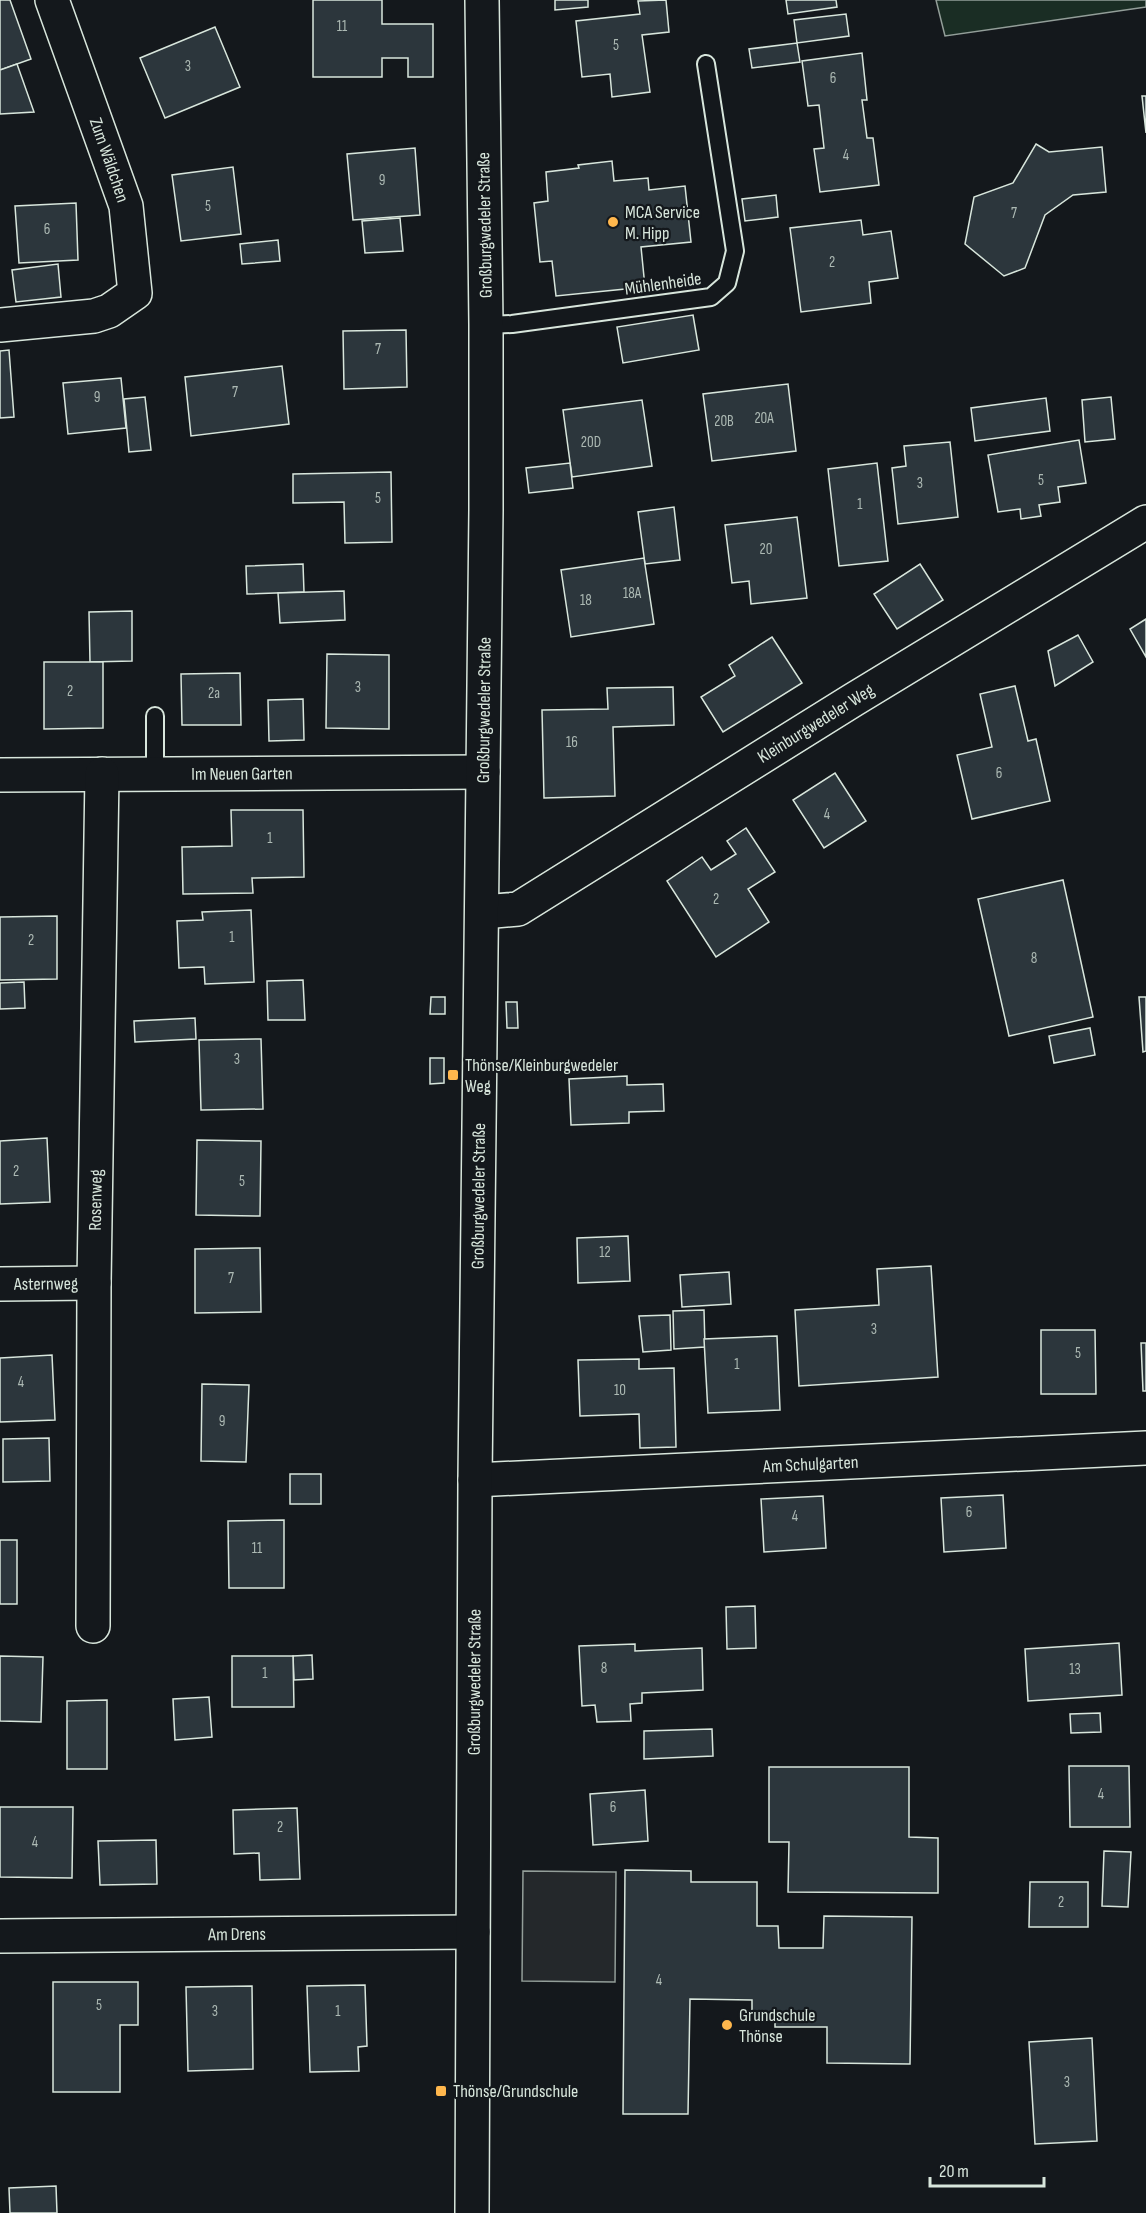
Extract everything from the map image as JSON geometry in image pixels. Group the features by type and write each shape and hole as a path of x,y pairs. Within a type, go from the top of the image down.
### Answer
{"street":[{"name":"Zum Wäldchen","path":"0,325 94,316 109,311 135,293 126,206 52,0"},
{"name":"Großburgwedeler Straße","path":"472,2213 475,1480 483,912 486,325 482,0"},
{"name":"Kleinburgwedeler Weg","path":"483,912 518,909 853,700 1146,522"},
{"name":"Im Neuen Garten","path":"0,775 483,772"},
{"name":"Rosenweg","path":"93,1626 94,1283 102,774"},
{"name":"Asternweg","path":"0,1284 94,1283"},
{"name":"Am Schulgarten","path":"475,1480 1146,1448"},
{"name":"Am Drens","path":"0,1936 473,1932"}],"lane":[{"name":"Mühlenheide","path":"486,325 512,324 711,297 727,283 735,251 706,64"},
{"path":"155,716 155,775"}],"green space":[{"path":"936,0 1146,0 1146,7 945,36"}],"shaded area":[{"path":"523,1871 616,1872 615,1982 522,1981"}],"building":[{"path":"0,0 10,0 31,59 0,70"},
{"path":"313,0 382,0 382,24 433,24 433,77 408,77 408,58 382,58 382,77 313,77"},
{"path":"555,0 588,0 588,7 555,10"},
{"path":"666,0 669,32 642,35 650,92 612,97 610,74 582,77 576,21 640,14 638,1"},
{"path":"786,0 836,0 837,7 788,14"},
{"path":"846,14 849,36 797,43 794,20"},
{"path":"215,27 240,87 165,118 140,58"},
{"path":"797,43 800,62 752,68 749,49"},
{"path":"862,53 867,100 862,100 867,138 873,138 879,185 820,192 814,149 824,148 819,105 808,106 802,61"},
{"path":"17,64 34,112 0,114 0,70"},
{"path":"1142,96 1146,96 1146,133"},
{"path":"1036,144 1049,152 1102,147 1106,192 1073,195 1045,215 1025,268 1004,276 965,244 974,197 1013,183"},
{"path":"415,148 420,215 353,220 347,154"},
{"name":"MCA Service M. Hipp","path":"612,161 614,181 648,178 649,190 685,186 691,242 641,247 645,287 556,296 552,261 540,262 534,203 548,201 546,172"},
{"path":"233,167 241,234 181,241 172,175"},
{"path":"776,195 778,217 745,221 742,199"},
{"path":"76,203 78,260 19,263 15,206"},
{"path":"400,218 403,251 365,253 362,221"},
{"path":"861,220 863,235 891,231 898,278 869,282 871,303 801,312 790,228"},
{"path":"278,240 280,261 242,264 240,244"},
{"path":"58,264 61,297 16,302 12,270"},
{"path":"693,315 699,350 623,363 617,327"},
{"path":"406,330 407,387 344,389 343,331"},
{"path":"9,350 14,417 0,418 0,351"},
{"path":"282,366 289,424 191,436 185,377"},
{"path":"121,378 126,428 68,434 63,383"},
{"path":"788,384 796,451 712,461 703,394"},
{"path":"145,397 151,450 129,452 124,399"},
{"path":"1111,397 1115,439 1085,442 1082,400"},
{"path":"1046,398 1050,431 975,441 971,408"},
{"path":"642,400 652,466 572,477 563,410"},
{"path":"1079,440 1086,483 1058,487 1060,502 1039,505 1041,516 1021,519 1020,509 998,512 988,455"},
{"path":"950,442 958,517 898,524 892,468 906,466 904,446"},
{"path":"570,463 573,488 529,493 526,468"},
{"path":"877,463 888,561 839,566 828,469"},
{"path":"391,472 392,542 345,543 344,502 293,503 293,474"},
{"path":"674,507 680,560 645,564 638,512"},
{"path":"797,517 807,598 751,604 749,581 732,583 725,525"},
{"path":"644,558 654,624 571,637 561,570"},
{"path":"303,564 304,592 247,594 246,566"},
{"path":"920,564 943,600 897,629 874,594"},
{"path":"344,591 345,620 280,623 278,593"},
{"path":"132,611 132,661 90,662 89,612"},
{"path":"1146,619 1146,657 1130,629"},
{"path":"1078,635 1093,662 1055,686 1048,651"},
{"path":"772,637 802,683 723,732 701,697 735,676 729,665"},
{"path":"327,654 389,655 389,729 326,728"},
{"path":"44,662 103,662 103,728 44,729"},
{"path":"240,673 241,725 182,725 181,674"},
{"path":"1015,686 1028,741 1036,739 1050,801 972,819 957,755 992,747 980,694"},
{"path":"673,687 674,725 613,727 615,796 544,798 542,710 608,709 607,688"},
{"path":"303,699 304,740 269,741 268,700"},
{"path":"835,773 866,821 824,848 793,800"},
{"path":"231,810 303,810 304,877 252,878 253,893 183,894 182,847 232,846"},
{"path":"746,828 775,872 748,889 769,922 716,957 667,881 702,857 711,870 736,854 727,841"},
{"path":"1063,880 1093,1017 1009,1036 978,899"},
{"path":"251,910 254,982 205,984 204,967 179,968 177,921 203,920 202,912"},
{"path":"57,916 57,979 0,980 0,917"},
{"path":"303,980 305,1020 268,1020 267,981"},
{"path":"24,982 25,1008 0,1009 0,983"},
{"path":"431,997 445,997 445,1014 430,1014"},
{"path":"1139,997 1146,997 1146,1051 1143,1052"},
{"path":"506,1002 517,1002 518,1028 507,1028"},
{"path":"195,1018 196,1039 135,1042 134,1021"},
{"path":"1090,1028 1095,1055 1054,1063 1049,1036"},
{"path":"261,1039 263,1109 201,1110 199,1040"},
{"path":"430,1058 444,1058 444,1083 430,1084"},
{"path":"627,1076 627,1085 663,1084 664,1111 629,1112 629,1123 571,1125 569,1079"},
{"path":"47,1138 50,1202 0,1204 0,1141"},
{"path":"197,1140 261,1141 260,1216 196,1215"},
{"path":"628,1236 630,1281 578,1283 577,1238"},
{"path":"260,1248 261,1312 195,1313 195,1249"},
{"path":"931,1266 938,1377 799,1386 795,1310 879,1305 877,1269"},
{"path":"729,1272 731,1304 682,1307 680,1275"},
{"path":"704,1310 705,1347 674,1349 673,1311"},
{"path":"670,1315 671,1350 643,1352 639,1316"},
{"path":"1041,1330 1095,1330 1096,1394 1041,1394"},
{"path":"777,1336 780,1410 708,1413 704,1339"},
{"path":"1141,1343 1146,1343 1146,1391 1143,1391"},
{"path":"52,1355 55,1420 0,1422 0,1358"},
{"path":"639,1359 639,1369 674,1368 676,1447 640,1448 639,1414 580,1416 578,1360"},
{"path":"202,1384 249,1385 246,1462 201,1461"},
{"path":"49,1438 50,1481 3,1482 3,1439"},
{"path":"290,1474 321,1474 321,1504 290,1504"},
{"path":"1003,1495 1006,1548 944,1552 941,1498"},
{"path":"823,1496 826,1548 764,1552 761,1499"},
{"path":"284,1520 284,1588 229,1588 228,1521"},
{"path":"0,1540 17,1540 17,1604 0,1604"},
{"path":"755,1606 756,1648 727,1649 726,1607"},
{"path":"1119,1643 1122,1695 1028,1701 1025,1649"},
{"path":"635,1644 635,1651 702,1648 703,1690 642,1693 642,1703 630,1704 631,1721 597,1722 595,1705 582,1706 579,1646"},
{"path":"312,1655 313,1679 294,1680 293,1656"},
{"path":"0,1656 43,1657 41,1722 0,1721"},
{"path":"232,1656 293,1656 294,1707 232,1707"},
{"path":"209,1697 212,1737 175,1740 173,1699"},
{"path":"107,1700 107,1769 67,1769 67,1701"},
{"path":"1100,1713 1101,1732 1071,1733 1070,1714"},
{"path":"712,1729 713,1756 644,1759 644,1731"},
{"path":"1069,1766 1129,1766 1130,1827 1070,1827"},
{"path":"769,1767 909,1767 909,1837 938,1838 938,1893 788,1892 789,1842 769,1842"},
{"path":"645,1790 648,1841 593,1845 590,1794"},
{"path":"0,1807 73,1807 72,1878 0,1877"},
{"path":"297,1808 300,1879 260,1880 259,1853 234,1854 233,1810"},
{"path":"156,1840 157,1884 100,1885 98,1841"},
{"path":"1104,1851 1131,1852 1128,1907 1102,1906"},
{"path":"625,1870 691,1871 691,1882 757,1882 757,1926 778,1926 779,1948 823,1948 824,1916 912,1917 910,2064 827,2063 827,2027 775,2027 775,2015 752,2015 752,2000 690,1999 688,2114 623,2114"},
{"path":"1030,1882 1088,1882 1088,1927 1029,1927"},
{"path":"53,1982 138,1982 138,2025 120,2025 120,2092 53,2092"},
{"path":"365,1985 367,2046 358,2047 359,2071 310,2072 307,1986"},
{"path":"252,1986 253,2069 188,2071 186,1987"},
{"path":"1092,2038 1097,2141 1035,2144 1029,2042"},
{"path":"56,2186 57,2213 10,2213 9,2188"}],"place":[{"name":"MCA Service M. Hipp","path":"613,222"},
{"name":"Thönse/Kleinburgwedeler Weg","path":"453,1075"},
{"name":"Grundschule Thönse","path":"727,2025"},
{"name":"Thönse/Grundschule","path":"441,2091"}]}
